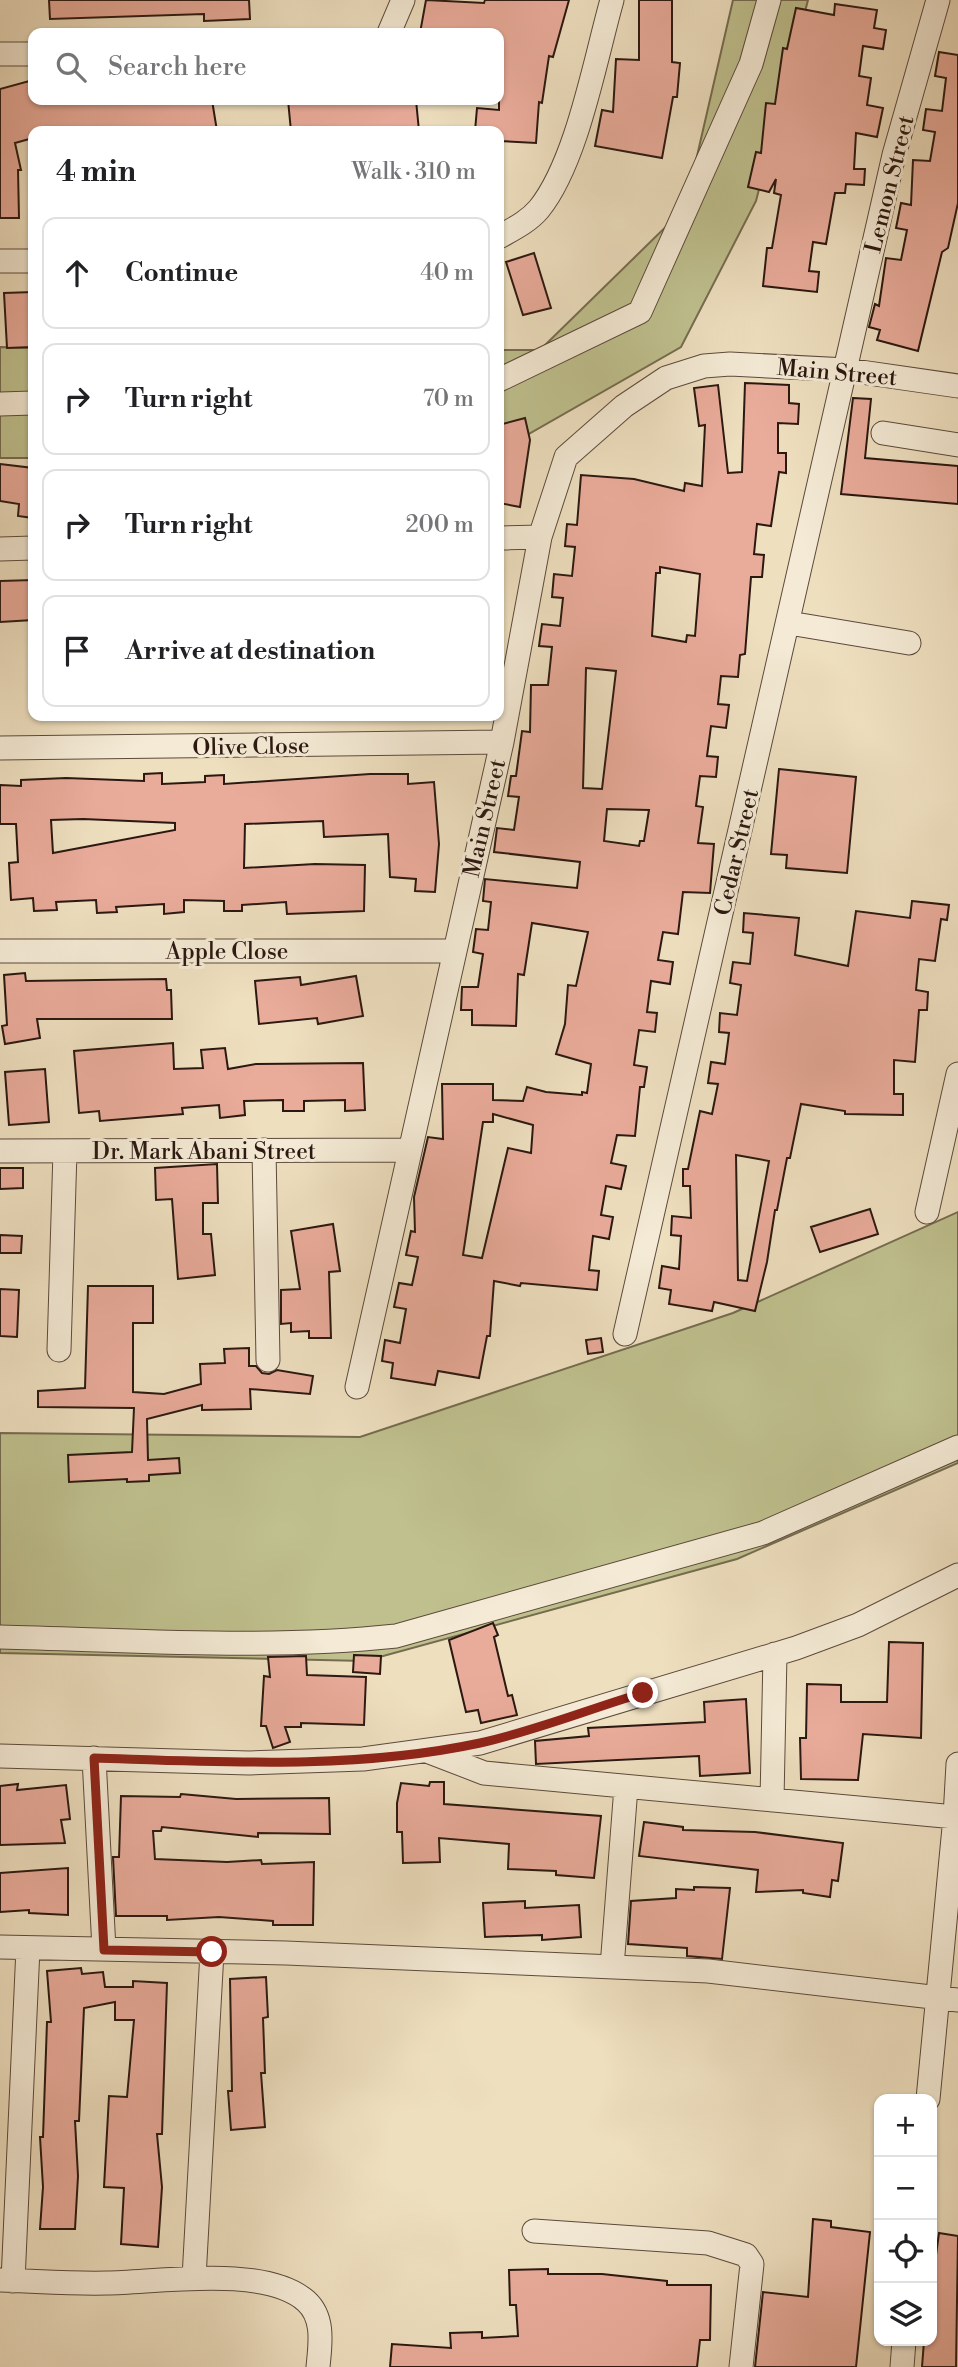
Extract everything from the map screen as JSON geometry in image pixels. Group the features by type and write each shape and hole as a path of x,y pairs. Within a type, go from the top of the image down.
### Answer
{"street":[{"path":"391,28 403,0"},
{"path":"504,234 538,210 564,168 612,0"},
{"path":"504,378 640,312 751,64 769,0"},
{"name":"Lemon Street","path":"847,370 894,155 938,0"},
{"path":"0,54 28,54"},
{"path":"0,261 28,261"},
{"name":"Main Street","path":"357,1387 502,742 540,537 566,457 624,406 666,379 704,366 730,364 847,370 958,386"},
{"name":"Cedar Street","path":"625,1334 847,370"},
{"path":"0,404 28,403"},
{"path":"883,433 957,440"},
{"path":"504,538 540,537"},
{"path":"0,549 28,548"},
{"path":"789,623 908,642"},
{"name":"Olive Close","path":"0,748 502,742"},
{"name":"Apple Close","path":"0,951 454,951"},
{"path":"927,1212 958,1073"},
{"path":"264,1150 268,1360"},
{"name":"Dr. Mark Abani Street","path":"0,1151 409,1150"},
{"path":"58,1350 65,1151"},
{"path":"0,1637 261,1643 337,1642 396,1636 762,1533 958,1447"},
{"path":"0,1756 248,1763 363,1759 480,1743 775,1654 858,1625 957,1580"},
{"path":"772,1800 775,1654"},
{"path":"424,1750 484,1773 956,1817"},
{"path":"94,1758 104,1950"},
{"path":"929,2094 948,1999 958,1764"},
{"path":"612,1968 626,1787"},
{"path":"0,1947 212,1952 708,1971 948,1999"},
{"path":"28,1948 7,2280 107,2283 194,2278 277,2283 307,2302 319,2318 318,2367"},
{"path":"194,2278 212,1952"},
{"path":"534,2231 708,2243 746,2255 752,2264 741,2367"},
{"path":"902,2367 904,2346"}],"green space":[{"path":"733,0 808,0 756,201 681,347 504,447 504,350 540,350 685,208"},
{"path":"0,347 28,348 28,458 0,458"},
{"path":"958,1212 958,1463 737,1559 365,1661 0,1653 0,1433 360,1437 733,1313"}],"building":[{"path":"49,0 249,0 250,19 204,21 204,14 50,19"},
{"path":"426,0 484,3 485,0 569,0 553,57 549,56 542,103 539,102 536,143 504,141 504,126 475,126 477,108 499,110 499,105 504,105 504,28 421,28"},
{"path":"639,0 672,0 672,62 680,63 677,97 673,97 662,158 595,146 602,110 613,112 616,59 639,60"},
{"path":"835,4 877,10 874,28 886,30 883,49 863,46 859,76 871,78 867,105 883,108 877,137 856,133 854,169 865,169 864,185 846,184 845,193 835,193 826,244 813,242 809,271 819,272 817,292 763,286 767,248 772,248 781,195 774,193 776,179 769,192 748,187 756,152 761,153 766,103 775,104 783,48 787,49 796,8 834,15"},
{"path":"939,52 958,55 958,203 948,248 942,252 918,351 877,340 880,330 869,327 875,304 879,306 886,258 901,260 907,230 896,228 901,203 911,205 913,160 930,161 935,132 923,130 926,109 942,111 946,78 935,76"},
{"path":"28,81 28,105 213,105 216,126 28,126 28,139 15,143 21,170 18,170 19,218 0,218 0,89"},
{"path":"288,105 416,105 419,126 291,126"},
{"path":"534,253 551,308 523,315 506,262"},
{"path":"28,292 28,347 7,348 4,293"},
{"path":"745,383 789,385 789,403 799,404 798,424 778,423 778,453 786,453 786,473 779,472 771,526 757,524 754,554 764,555 762,577 751,577 745,654 740,655 738,677 721,676 718,704 729,705 726,728 711,726 707,756 718,757 716,777 700,776 696,806 703,807 698,843 714,844 710,893 683,892 678,934 663,932 658,960 673,962 670,984 651,981 647,1012 657,1013 655,1032 639,1030 634,1065 647,1067 644,1087 640,1087 635,1136 617,1135 611,1163 626,1166 621,1189 606,1186 601,1215 613,1217 609,1239 593,1236 589,1270 599,1271 597,1290 521,1283 520,1286 494,1281 490,1336 487,1336 479,1378 438,1371 435,1385 391,1378 393,1363 382,1361 385,1340 400,1343 406,1309 394,1307 399,1283 412,1285 418,1257 406,1255 411,1231 415,1232 414,1197 428,1137 443,1139 442,1084 493,1084 493,1100 523,1101 527,1087 546,1092 582,1095 582,1092 587,1093 591,1064 556,1054 565,1024 568,985 576,986 588,932 532,923 524,975 518,974 516,1026 472,1025 472,1010 461,1010 462,987 478,987 483,954 473,952 476,929 488,930 491,902 483,901 485,879 577,888 580,862 494,852 497,828 514,830 519,797 508,796 511,776 516,776 522,731 530,732 531,685 548,685 552,647 539,646 542,624 560,626 563,598 552,597 554,574 572,576 575,547 565,546 567,524 577,525 581,475 634,479 684,491 685,483 702,486 705,425 699,426 694,388 718,385 728,473 742,472","holes":["660,567 700,574 695,636 687,635 686,642 652,636 656,573 660,573","586,668 616,671 602,789 583,788","607,809 649,810 644,841 640,841 639,846 604,841","493,1114 533,1125 531,1153 508,1148 482,1258 463,1255 483,1122 493,1122"]},
{"path":"853,398 871,399 865,458 958,466 958,504 841,494"},
{"path":"525,418 530,440 520,507 504,504 504,424"},
{"path":"0,464 28,467 28,517 18,516 19,504 0,501"},
{"path":"28,580 28,620 0,622 0,581"},
{"path":"779,769 856,777 847,873 786,868 787,855 771,854"},
{"path":"162,773 162,784 205,782 205,776 224,775 224,784 370,774 408,774 408,784 434,782 439,844 435,892 415,891 416,879 390,877 388,834 324,837 323,821 245,824 244,868 315,864 365,865 364,911 287,914 286,902 242,905 242,911 224,911 224,901 184,900 184,912 164,914 164,904 116,907 117,912 97,913 96,900 56,902 57,910 34,911 33,898 11,900 9,863 18,862 16,824 0,824 0,785 21,786 21,780 66,778 144,781 144,774","holes":["51,820 175,823 175,830 53,853"]},
{"path":"912,901 949,905 947,920 941,919 935,961 919,959 916,990 928,992 927,1010 919,1010 915,1062 894,1060 894,1094 903,1094 903,1115 845,1114 845,1111 801,1104 790,1158 787,1158 775,1210 767,1262 755,1311 714,1302 712,1311 669,1304 671,1290 659,1288 662,1266 679,1269 681,1236 671,1235 672,1216 691,1218 690,1186 683,1186 683,1169 688,1169 700,1111 712,1114 718,1084 708,1083 711,1062 725,1064 729,1033 719,1032 720,1013 737,1015 741,985 730,983 733,962 750,964 753,933 743,932 744,913 799,918 795,955 848,966 856,911 910,918","holes":["736,1155 769,1161 747,1281 738,1280"]},
{"path":"25,973 26,981 166,979 167,990 171,990 172,1019 37,1019 40,1038 5,1044 2,1026 7,1025 4,975"},
{"path":"356,976 363,1016 318,1024 317,1018 259,1024 255,981 300,977 301,985"},
{"path":"173,1043 174,1069 203,1068 201,1050 225,1048 228,1069 256,1064 363,1063 365,1110 345,1111 345,1100 304,1101 304,1111 283,1111 283,1100 244,1101 245,1115 220,1118 219,1105 182,1108 183,1114 100,1121 99,1111 79,1113 74,1051"},
{"path":"45,1069 49,1122 9,1125 5,1072"},
{"path":"217,1164 218,1203 203,1203 203,1234 211,1234 215,1275 178,1279 172,1199 156,1200 155,1168"},
{"path":"0,1168 23,1168 23,1188 0,1189"},
{"path":"870,1209 878,1234 820,1252 811,1227"},
{"path":"333,1224 340,1271 329,1272 331,1338 309,1338 309,1331 291,1332 291,1323 281,1324 281,1290 300,1289 291,1231"},
{"path":"0,1235 22,1236 21,1253 0,1253"},
{"path":"88,1286 153,1286 153,1323 133,1323 133,1392 164,1394 201,1384 200,1364 225,1363 224,1349 249,1348 249,1366 256,1366 262,1373 269,1374 277,1370 313,1376 310,1394 250,1389 251,1409 202,1410 202,1405 147,1419 148,1460 179,1458 180,1473 149,1475 149,1481 127,1482 127,1479 69,1482 68,1455 132,1452 134,1408 38,1407 38,1391 85,1388"},
{"path":"0,1289 19,1290 17,1337 0,1336"},
{"path":"601,1338 603,1352 588,1354 586,1340"},
{"path":"493,1623 498,1635 494,1637 508,1696 512,1695 517,1715 481,1723 478,1710 466,1712 449,1640"},
{"path":"889,1642 923,1643 921,1738 863,1734 858,1780 801,1779 800,1738 806,1738 807,1684 841,1685 841,1702 887,1702"},
{"path":"354,1655 381,1656 380,1674 353,1672"},
{"path":"306,1656 307,1675 366,1677 364,1725 301,1723 301,1727 285,1727 290,1742 273,1748 266,1726 261,1726 264,1676 270,1677 268,1657"},
{"path":"746,1699 750,1773 700,1776 699,1756 536,1764 535,1741 589,1736 588,1728 705,1722 704,1702"},
{"path":"430,1782 444,1782 444,1804 601,1816 594,1878 556,1875 556,1871 508,1869 509,1844 439,1838 440,1862 403,1863 402,1832 397,1832 397,1803 401,1783 429,1786"},
{"path":"18,1784 17,1790 66,1785 70,1819 61,1820 65,1843 0,1845 0,1786"},
{"path":"181,1794 236,1799 329,1798 330,1834 258,1833 258,1837 162,1827 161,1831 153,1831 155,1859 227,1862 261,1860 262,1864 314,1862 313,1925 273,1925 273,1921 219,1917 167,1920 167,1916 116,1916 113,1857 119,1857 121,1796 180,1797"},
{"path":"644,1822 683,1827 683,1830 755,1832 843,1843 838,1881 832,1880 830,1897 803,1893 803,1890 756,1892 758,1870 639,1856"},
{"path":"68,1868 68,1915 29,1913 29,1910 0,1912 0,1873"},
{"path":"694,1887 730,1888 722,1959 687,1956 687,1948 628,1944 631,1901 676,1898 676,1889 694,1890"},
{"path":"525,1901 525,1908 579,1905 581,1937 542,1940 542,1935 485,1937 483,1903"},
{"path":"81,1968 82,1974 103,1972 105,1987 133,1987 133,1981 167,1983 162,2134 157,2134 162,2187 158,2247 121,2244 124,2188 104,2187 109,2096 127,2097 134,2020 115,2020 115,2002 84,2008 79,2121 75,2121 78,2176 75,2229 40,2229 43,2187 40,2137 43,2137 47,2022 51,2022 47,1971"},
{"path":"266,1977 268,2017 263,2018 265,2073 261,2073 265,2127 231,2130 228,2091 232,2091 230,1979"},
{"path":"813,2219 831,2221 831,2227 870,2232 856,2367 755,2367 763,2292 808,2297"},
{"path":"939,2233 958,2236 956,2367 922,2367 924,2346 937,2346"},
{"path":"548,2269 548,2274 602,2274 667,2281 667,2285 711,2285 710,2340 700,2340 697,2367 390,2367 392,2344 451,2348 450,2333 482,2332 482,2338 518,2336 516,2305 510,2305 509,2270"}],"route":[{"path":"212,1952 104,1950 94,1758 248,1763 363,1759 480,1743 643,1693"}]}
